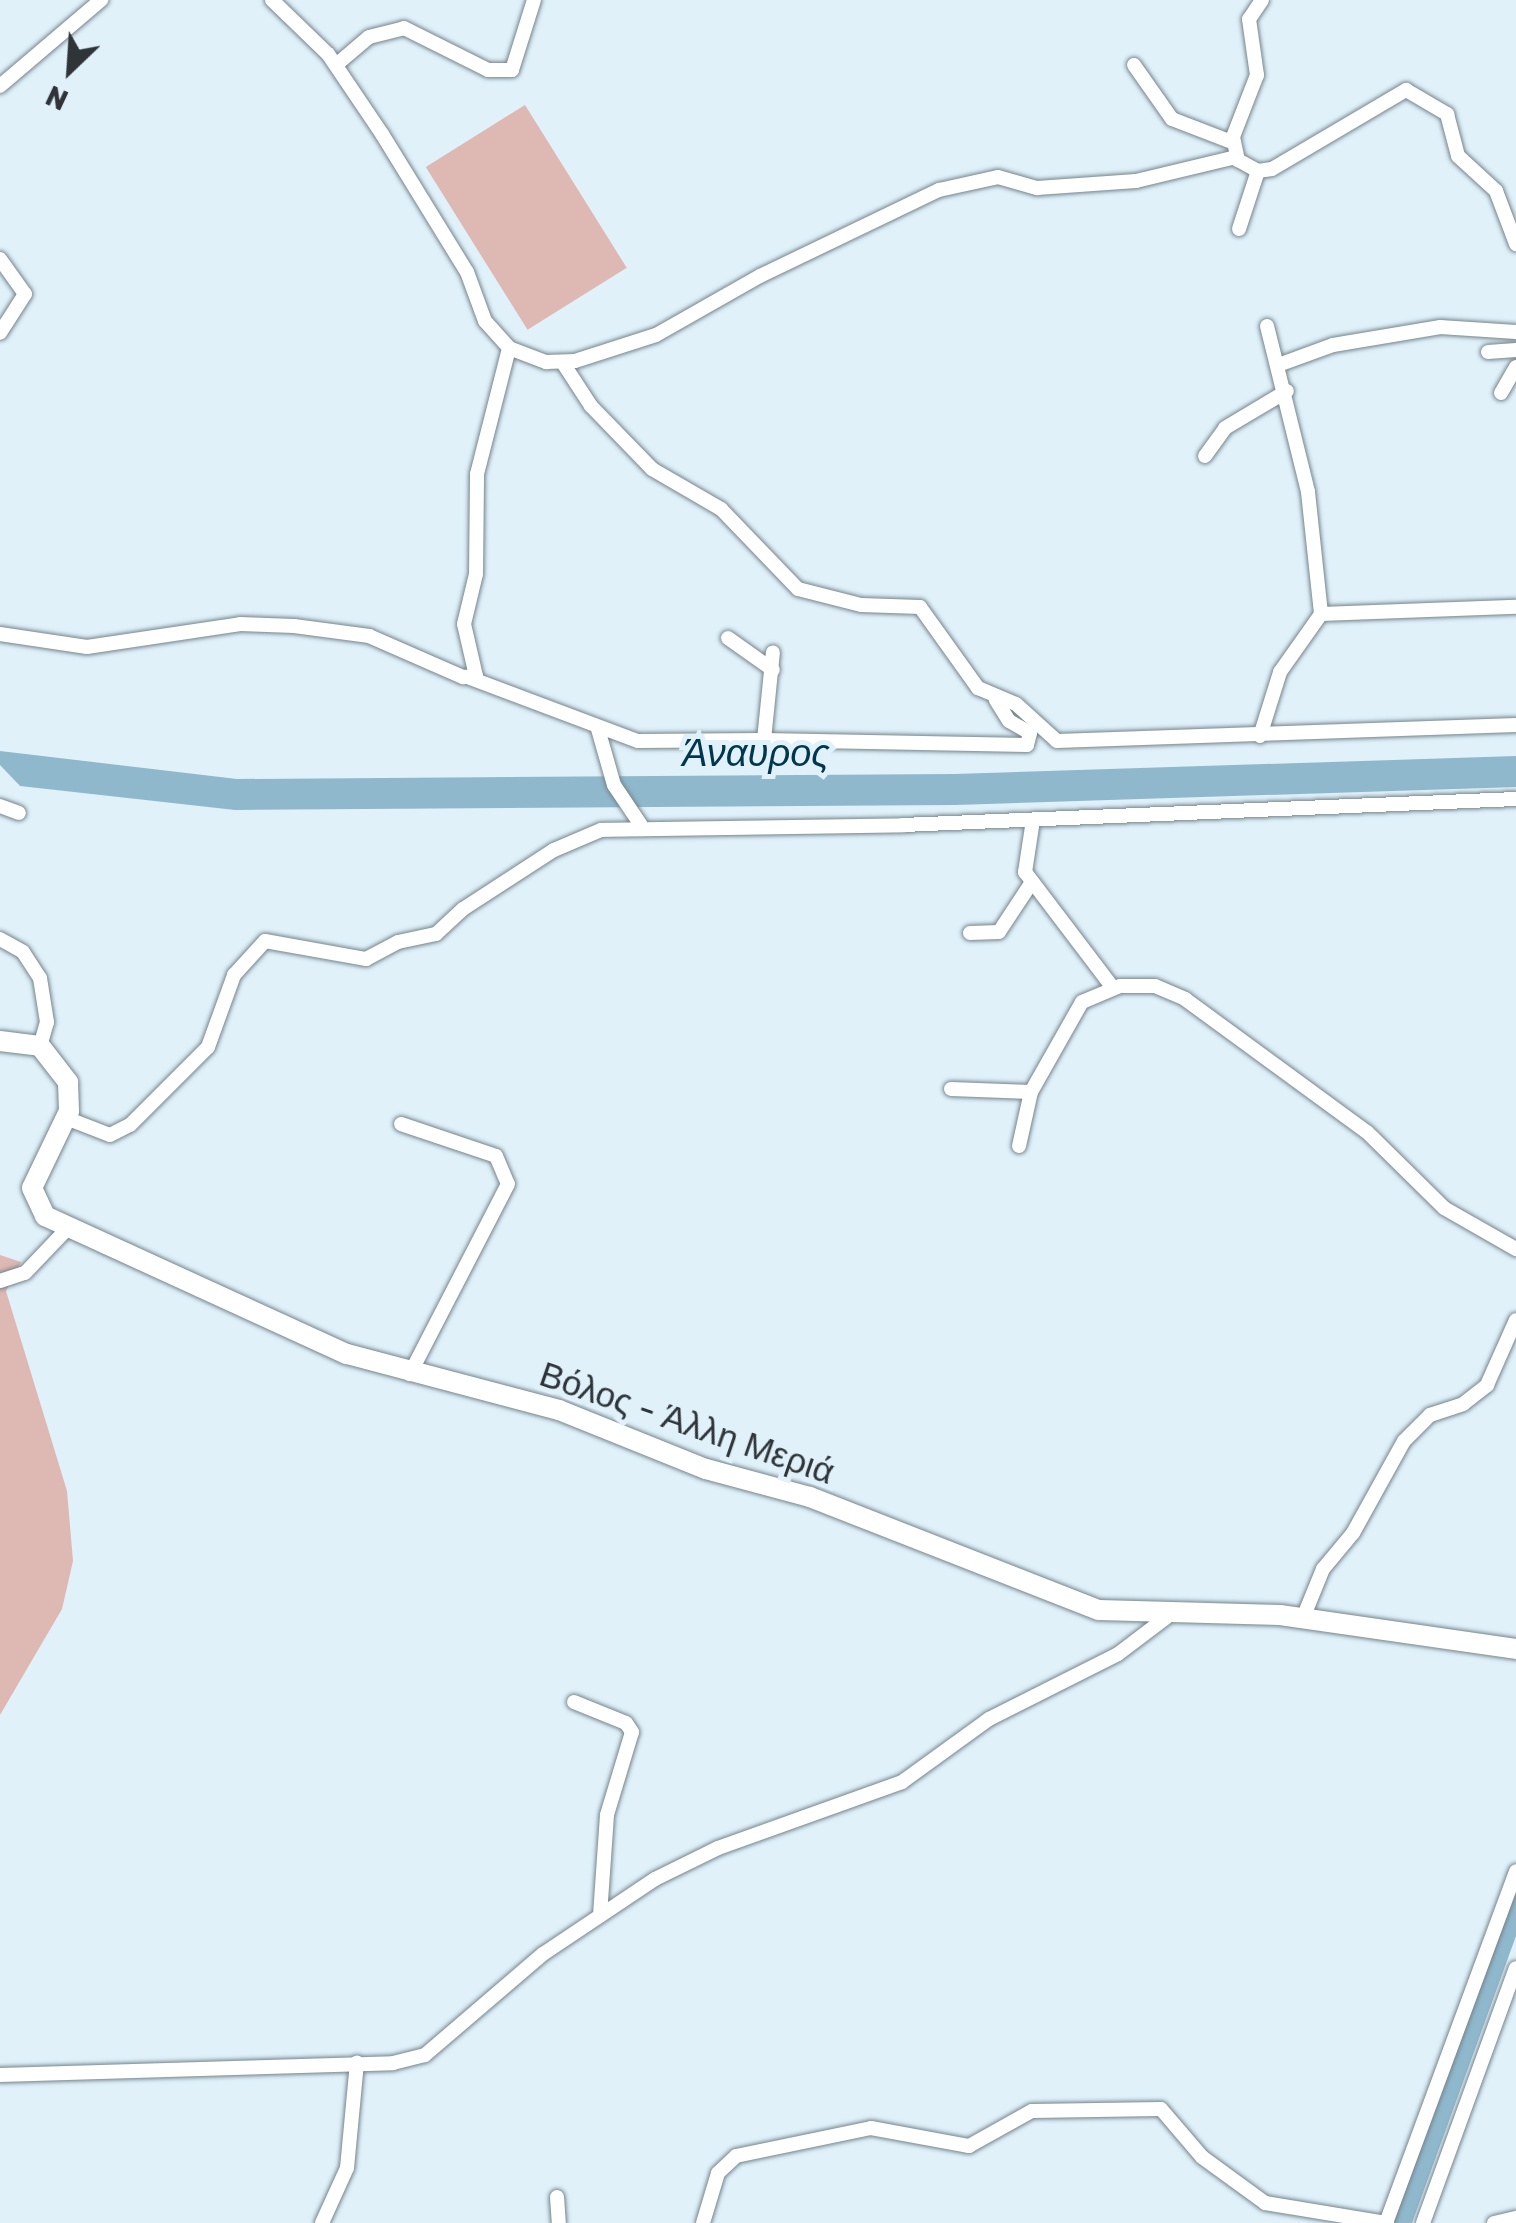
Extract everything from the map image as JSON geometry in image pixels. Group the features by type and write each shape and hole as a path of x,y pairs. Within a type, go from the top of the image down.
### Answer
{"main road":[{"path":"0,1041 40,1046"},
{"name":"Βόλος - Άλλη Μεριά","path":"40,1046 66,1075 66,1118 32,1196 44,1216 324,1345 410,1374 558,1410 706,1469 810,1497 1062,1600 1167,1617 1304,1618 1516,1649"}],"street":[{"path":"0,86 101,0"},
{"path":"272,0 336,65 468,272 485,321 509,348 563,362 656,334 760,276 938,190 998,177 1037,188 1136,181 1234,150"},
{"path":"336,65 380,31 404,28 488,70 512,70 534,0"},
{"path":"1234,150 1257,75 1248,28 1259,1"},
{"path":"1134,65 1172,119 1234,150 1258,171"},
{"path":"1239,229 1258,171 1406,90 1447,114 1458,156 1496,190 1516,244"},
{"path":"0,259 24,294 0,333"},
{"path":"1260,736 1280,672 1320,614 1316,538 1287,391 1267,326"},
{"path":"1280,364 1333,345 1440,328 1516,332"},
{"path":"470,678 478,668 464,624 476,574 477,474 509,348"},
{"path":"1488,352 1516,350"},
{"path":"563,362 591,406 652,469 720,508 792,585 861,605 920,607 978,688 996,700 1016,704 1042,732 1069,744 1516,725"},
{"path":"1501,392 1516,367"},
{"path":"1205,456 1225,428 1287,391"},
{"path":"1320,614 1516,607"},
{"path":"0,634 87,647 240,624 332,629 369,636 598,729 648,742 1027,745 1030,733 1009,721 996,700"},
{"path":"728,638 773,670"},
{"path":"764,740 773,652"},
{"path":"598,729 605,762 630,812 641,825"},
{"path":"66,1118 110,1135 130,1125 208,1047 234,975 265,941 366,960 398,942 436,934 463,909 568,842 641,825 1033,820 1516,800"},
{"path":"0,806 20,813"},
{"path":"1033,820 1023,861 1032,882 1113,988"},
{"path":"970,932 999,932 1032,882"},
{"path":"0,939 23,952 40,978 46,1022 40,1046"},
{"path":"1019,1146 1031,1092 1080,1005 1113,988 1146,984 1185,1000 1367,1132 1444,1208 1516,1249"},
{"path":"951,1089 1031,1092"},
{"path":"401,1124 490,1152 503,1161 508,1184 410,1374"},
{"path":"0,1282 25,1273 67,1229"},
{"path":"1304,1618 1323,1569 1353,1533 1404,1441 1430,1416 1463,1404 1487,1385 1516,1320"},
{"path":"0,2075 393,2062 433,2052 543,1954 688,1861 902,1782 990,1719 1118,1654 1167,1617"},
{"path":"574,1702 618,1719 632,1732 607,1815 600,1916"},
{"path":"702,2223 718,2173 736,2156 881,2128 969,2146 1037,2110 1160,2109 1202,2157 1265,2203 1386,2223 1516,1871"},
{"path":"1423,2223 1516,1968"},
{"path":"322,2223 348,2168 357,2062"},
{"path":"557,2197 559,2223"},
{"path":"1494,2223 1516,2218"}],"shaded area":[{"path":"525,105 627,268 528,330 426,167"},
{"path":"0,1255 21,1262 6,1291 67,1491 73,1561 62,1609 0,1715"}],"water":[{"path":"0,751 237,779 954,774 1516,756 1516,787 955,805 235,810 20,786 0,765"},
{"path":"1516,1887 1516,1936 1412,2223 1393,2223"}],"water label":[{"name":"Άναυρος","path":"756,754"}]}
